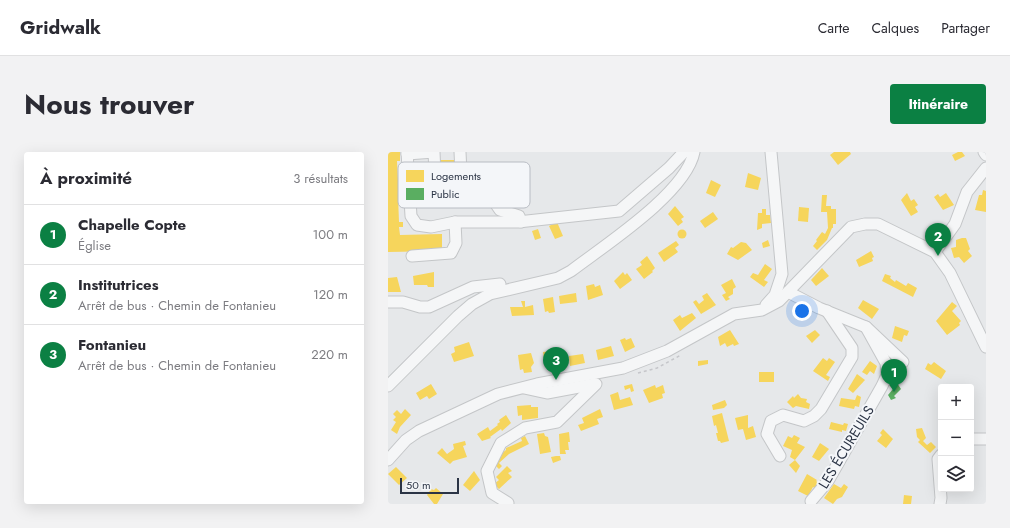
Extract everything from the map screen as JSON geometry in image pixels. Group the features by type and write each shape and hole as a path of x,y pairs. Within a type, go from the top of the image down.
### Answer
{"street":[{"path":"434,152 434,162"},
{"path":"407,153 442,152"},
{"path":"460,152 460,162"},
{"path":"411,208 411,216 417,225 431,227 455,222 521,222 619,211 669,168 684,152"},
{"path":"388,386 472,304 490,294 551,280 571,271 669,193 689,168 694,152"},
{"path":"762,310 774,295 782,274 771,152"},
{"path":"935,252 955,224 966,192 986,168"},
{"path":"499,208 500,210 519,216 521,222"},
{"path":"412,256 450,253 456,243 455,222"},
{"path":"388,460 406,440 419,431 498,394 623,368 667,351 734,314 762,310 779,300 788,292 851,227 866,224 878,224 935,252 950,273 986,347"},
{"path":"388,302 403,302 420,307 429,307 473,287 500,284"},
{"path":"788,292 827,311 866,327 903,362"},
{"path":"780,456 766,434 771,421 782,415 804,421 814,416 826,401 852,357 852,348 827,311"},
{"name":"LES ÉCUREUILS","path":"811,501 828,481 887,375 886,363 866,327"},
{"path":"508,503 492,493 487,471 501,443 525,428 557,422 596,384 548,393 522,388"},
{"path":"974,439 986,439"},
{"path":"940,456 938,459 941,498 940,504"}],"building: Logements":[{"path":"388,152 400,152 400,161 397,161 398,208 399,222 403,222 403,227 399,227 400,235 442,234 442,251 388,252"},
{"path":"834,152 850,152 851,154 838,165 830,155"},
{"path":"962,152 965,156 955,161 952,155"},
{"path":"438,160 456,160 456,162 438,162"},
{"path":"748,173 761,178 758,190 745,187"},
{"path":"711,180 721,185 715,197 706,193"},
{"path":"983,190 986,191 986,212 975,210 979,195 982,195"},
{"path":"907,193 911,201 914,199 918,205 915,207 918,212 911,216 901,200"},
{"path":"946,193 954,205 943,210 934,197 938,194 940,197"},
{"path":"822,195 827,195 826,206 831,206 831,209 836,209 836,224 833,224 833,228 827,240 817,250 813,246 817,241 816,240 822,232 825,234 828,228 827,212 821,212"},
{"path":"675,206 684,217 681,219 683,222 678,226 668,214"},
{"path":"799,207 809,208 808,222 798,221"},
{"path":"762,209 766,209 766,215 770,215 771,223 762,224 762,228 757,230 758,213 762,213"},
{"path":"713,212 718,219 705,228 700,221"},
{"path":"557,222 563,236 555,239 549,226"},
{"path":"538,229 541,238 535,240 532,231"},
{"path":"682,229 687,234 682,239 677,234"},
{"path":"966,238 970,249 968,251 972,256 964,263 959,257 954,258 951,248 956,247 956,240"},
{"path":"768,240 770,246 763,248 762,243"},
{"path":"676,241 679,245 675,248 678,252 664,262 658,253"},
{"path":"741,242 746,243 752,250 738,260 727,254 731,247 733,248"},
{"path":"871,251 874,257 872,258 873,261 859,267 856,260"},
{"path":"647,256 655,268 652,271 653,272 644,279 636,269 642,265 640,262"},
{"path":"765,264 772,269 764,280 768,282 764,287 750,277 753,273 758,275"},
{"path":"822,268 829,276 816,286 811,280"},
{"path":"434,272 434,287 428,287 427,285 414,285 413,276"},
{"path":"623,272 625,275 627,273 632,280 620,289 614,281"},
{"path":"885,274 891,276 890,278 895,282 896,280 906,286 908,283 917,288 913,297 882,281"},
{"path":"397,277 401,292 388,292 388,278"},
{"path":"732,279 736,287 733,289 733,294 728,297 730,299 726,301 722,295 726,293 721,285"},
{"path":"594,284 595,287 600,285 603,295 588,300 586,286"},
{"path":"576,293 577,302 560,304 559,296"},
{"path":"707,293 716,305 701,314 693,302 696,300 699,304 704,300 702,296"},
{"path":"553,297 555,312 545,312 543,299"},
{"path":"863,300 879,309 872,319 858,308"},
{"path":"521,301 525,301 525,307 533,305 534,315 512,316 510,307 523,307"},
{"path":"952,302 957,306 952,311 961,321 959,323 960,325 947,335 936,321"},
{"path":"692,313 696,318 680,331 673,320 680,315 682,318"},
{"path":"895,326 909,331 907,336 904,335 902,342 892,338"},
{"path":"730,330 739,344 734,346 733,344 727,347 725,343 720,346 718,337"},
{"path":"815,330 820,335 812,343 806,336"},
{"path":"625,338 626,340 631,338 635,347 625,352 620,340"},
{"path":"469,342 474,356 454,362 451,354 455,352 454,347"},
{"path":"611,346 614,356 598,360 596,350"},
{"path":"558,350 560,365 545,367 543,352"},
{"path":"531,353 534,363 531,367 532,372 524,373 523,369 520,370 518,355"},
{"path":"583,354 585,363 570,366 569,356"},
{"path":"823,358 827,361 829,358 835,362 826,375 830,377 828,381 813,371"},
{"path":"708,360 708,364 698,366 698,361"},
{"path":"870,361 877,366 874,374 870,371 867,375 862,372"},
{"path":"934,362 946,371 941,379 925,369 928,363 931,365"},
{"path":"759,372 774,372 774,382 759,382"},
{"path":"857,374 865,380 853,393 848,389"},
{"path":"431,384 437,394 429,399 427,396 420,400 416,393"},
{"path":"632,384 634,391 631,392 630,388 625,390 624,386"},
{"path":"655,385 656,388 663,385 665,393 662,394 663,398 649,403 643,390"},
{"path":"618,392 620,400 630,397 633,405 614,410 610,395"},
{"path":"798,394 801,398 807,399 806,402 810,404 809,409 796,406 793,408 787,402 793,396 794,398"},
{"path":"857,395 861,397 859,407 855,406 854,409 839,406 841,398 855,400"},
{"path":"725,400 727,405 724,408 713,410 712,405"},
{"path":"531,405 531,407 538,407 538,418 522,420 522,415 518,416 517,406"},
{"path":"405,409 411,415 400,427 397,434 391,430 396,422 393,420 396,417 393,414 397,410 401,414"},
{"path":"600,409 603,417 597,419 599,424 581,431 578,425 584,423 582,418"},
{"path":"722,413 729,441 721,443 718,441 716,433 718,433 716,425 714,426 712,416"},
{"path":"506,415 511,423 502,431 501,429 490,437 491,438 482,441 477,434 488,427 490,431 498,425 497,424 500,422 499,420"},
{"path":"748,415 748,428 753,426 756,437 746,440 743,429 738,430 735,418"},
{"path":"831,422 843,425 844,423 848,424 846,431 842,430 842,432 829,429"},
{"path":"922,428 926,438 923,441 927,445 931,442 936,447 930,453 918,442 920,440 917,437 916,429"},
{"path":"883,429 893,439 886,448 877,441 882,435 880,433"},
{"path":"569,432 569,450 565,450 566,454 560,454 559,434"},
{"path":"544,433 545,436 548,437 551,452 540,454 537,434"},
{"path":"794,435 800,438 797,443 805,447 795,460 790,457 792,450 783,446 788,436 792,438"},
{"path":"525,436 529,444 509,454 499,463 502,466 499,469 494,464 495,459 506,450 506,448 522,441 521,438"},
{"path":"465,441 466,445 463,446 467,457 453,461 450,464 437,453 442,448 447,454 454,449 453,444"},
{"path":"820,443 829,449 819,461 812,457"},
{"path":"560,456 561,460 553,463 551,457"},
{"path":"795,460 800,466 796,473 789,465"},
{"path":"507,466 512,471 508,473 512,477 499,489 494,484 499,480 496,477"},
{"path":"396,467 407,478 399,485 388,474"},
{"path":"474,471 480,480 470,491 463,485"},
{"path":"807,474 817,480 816,481 820,484 816,489 813,487 808,496 798,491"},
{"path":"834,484 841,488 844,484 848,487 842,497 837,499 833,504 824,498"},
{"path":"436,488 443,494 437,504 434,504 427,495 431,489 434,490"},
{"path":"904,495 912,496 911,504 903,504"}],"building: Public":[{"path":"895,380 901,389 894,396 896,398 891,400 888,395 893,389 889,385"}],"place":[{"name":"Institutrices","path":"938,256"},
{"name":"Fontanieu","path":"556,380"},
{"name":"Chapelle Copte","path":"894,392"}]}
